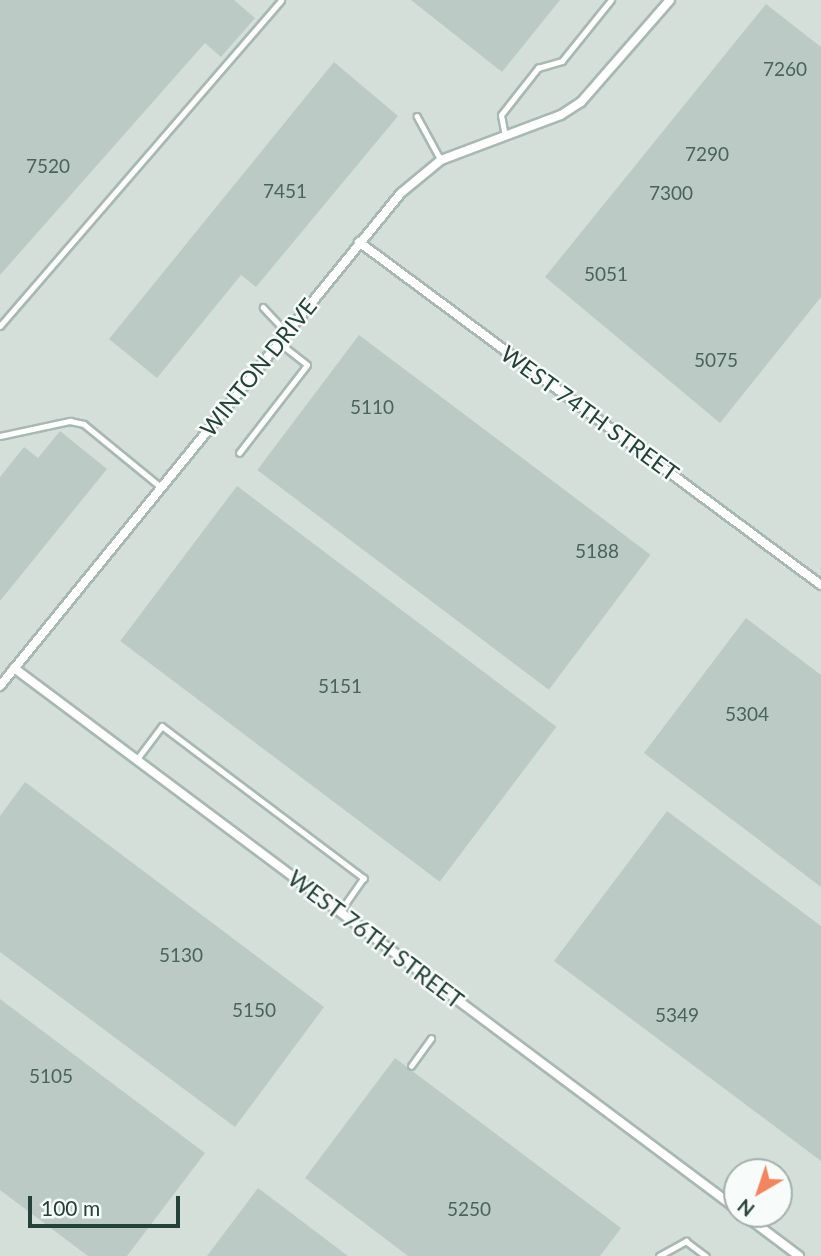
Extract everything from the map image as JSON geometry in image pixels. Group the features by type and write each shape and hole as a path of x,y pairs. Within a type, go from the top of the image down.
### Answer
{"street":[{"name":"WINTON DRIVE","path":"0,686 401,193 442,160 566,112 603,80 670,0"},
{"name":"WEST 74TH STREET","path":"359,242 821,585"},
{"name":"WEST 76TH STREET","path":"14,668 723,1199"},
{"path":"762,1228 799,1256"}],"lane":[{"path":"0,326 281,0"},
{"path":"505,136 501,115 538,68 562,61 611,0"},
{"path":"417,116 442,160"},
{"path":"263,307 286,332"},
{"path":"239,453 307,365 278,342"},
{"path":"0,436 70,421 84,424 161,487"},
{"path":"137,759 162,726 364,878 340,912"},
{"path":"411,1066 431,1038"},
{"path":"659,1256 686,1241 706,1256"}],"shaded area":[{"path":"0,0 821,0 821,1256 0,1256"}],"building":[{"path":"0,0 234,0 255,18 221,57 205,43 0,275"},
{"path":"411,0 560,0 502,72"},
{"path":"766,4 821,47 821,297 720,423 545,277"},
{"path":"334,62 398,116 256,287 241,275 157,378 109,339"},
{"path":"359,335 651,555 549,690 257,470"},
{"path":"60,431 107,469 0,601 0,477 24,447 38,458"},
{"path":"237,486 556,727 440,882 120,641"},
{"path":"746,618 821,675 821,887 644,753"},
{"path":"25,782 324,1007 235,1127 0,952 0,816"},
{"path":"667,811 821,926 821,1161 554,961"},
{"path":"0,999 205,1153 127,1256 88,1256 0,1190"},
{"path":"395,1058 621,1228 600,1256 408,1256 305,1178"},
{"path":"258,1188 348,1256 207,1256"}]}
